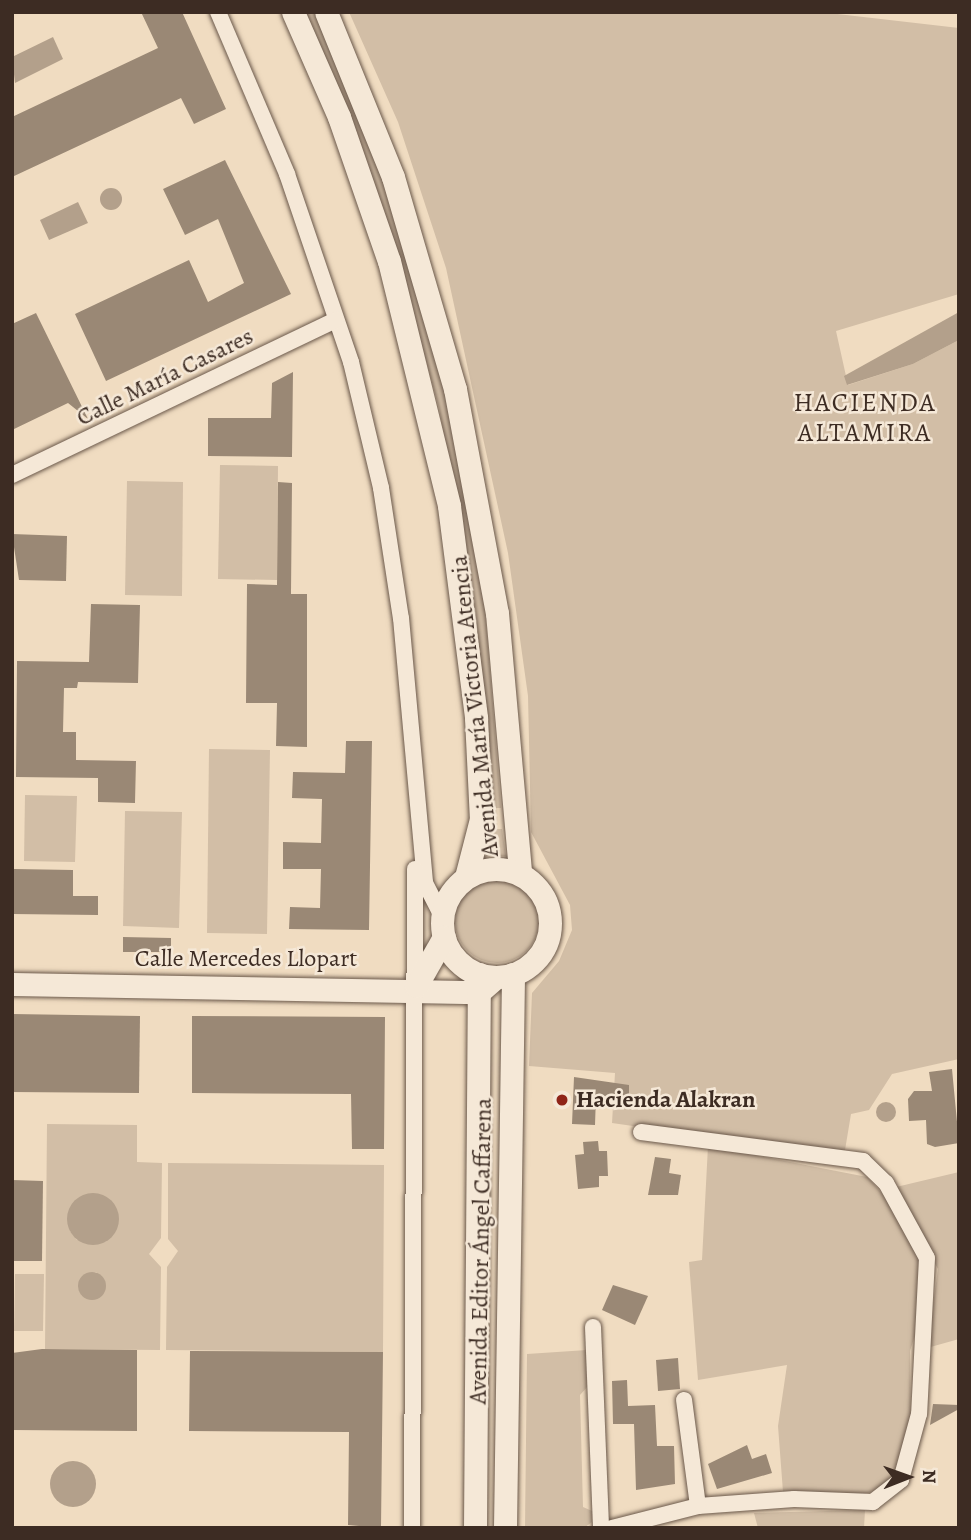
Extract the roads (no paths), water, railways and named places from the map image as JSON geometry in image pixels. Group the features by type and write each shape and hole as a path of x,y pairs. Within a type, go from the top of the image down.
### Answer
{"main road":[{"name":"Avenida María Victoria Atencia","path":"293,12 339,117 389,261 446,494 477,731 481,819 466,877"},
{"name":"Avenida María Victoria Atencia","path":"326,12 393,177 458,401 497,614 520,873"},
{"path":"416,986 443,927 450,893 466,877 492,868 520,873 543,895 550,926 539,956 491,979 457,960 443,927"},
{"name":"Calle Mercedes Llopart","path":"12,984 416,986 491,979"},
{"name":"Avenida Editor Ángel Caffarena","path":"475,1528 491,979"},
{"name":"Avenida Editor Ángel Caffarena","path":"491,979 505,1528"}],"street":[{"path":"218,12 288,174 337,320 381,488 413,718 417,815 412,1528"},
{"name":"Calle María Casares","path":"12,475 337,320"},
{"path":"417,815 425,883 443,927"},
{"path":"611,1528 698,1506 794,1499 873,1502 901,1480 919,1414 927,1258 886,1183 863,1161 641,1132"},
{"path":"593,1327 601,1528"},
{"path":"684,1400 698,1506"}],"place":[{"name":"Hacienda Alakran","path":"562,1100"}],"district":[{"name":"HACIENDA ALTAMIRA","path":"865,418"}]}
